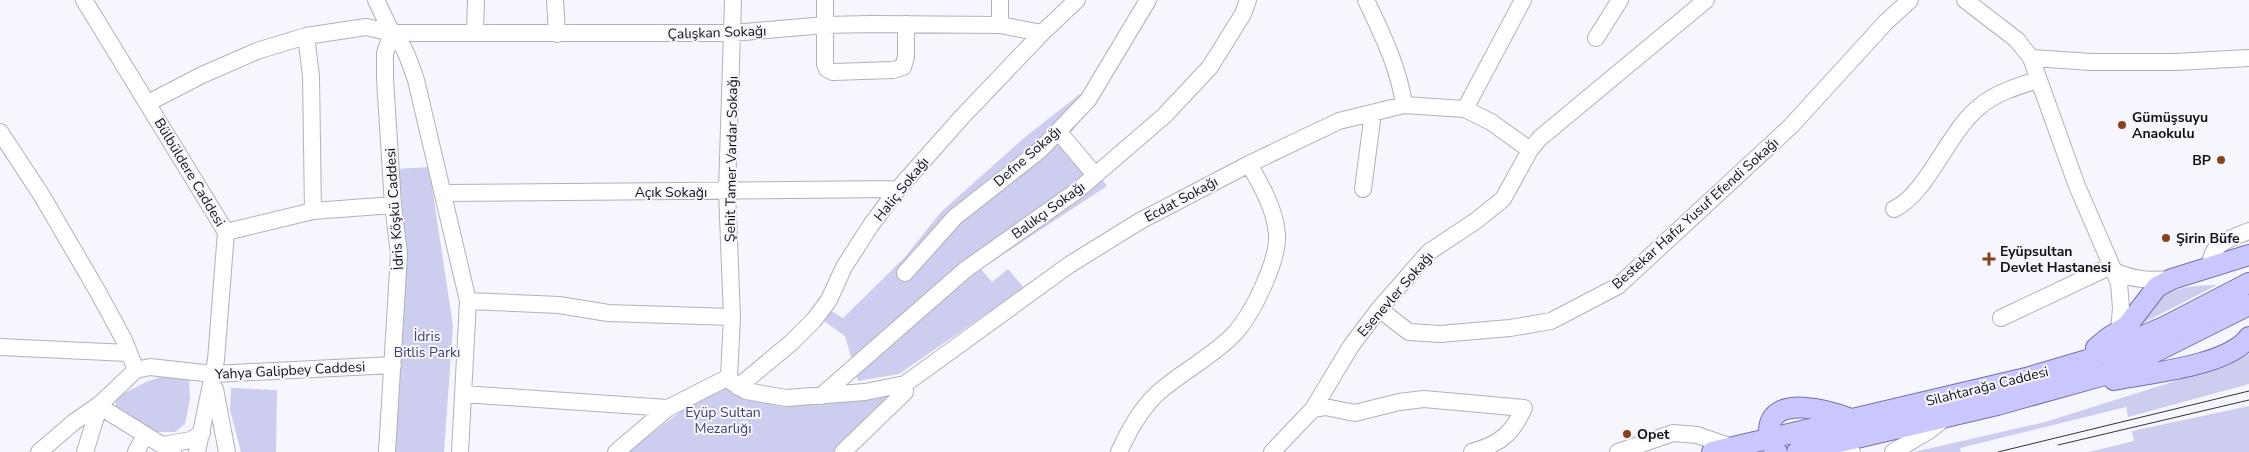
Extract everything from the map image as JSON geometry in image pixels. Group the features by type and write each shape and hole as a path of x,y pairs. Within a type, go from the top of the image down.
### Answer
{"main road":[{"path":"2087,360 2108,338 2134,318 2141,306 2157,287 2172,279 2249,256"},
{"path":"2210,268 2223,271 2235,277 2248,293"},
{"name":"Silahtarağa Caddesi","path":"1774,445 1771,422 1775,416 1791,409 1820,409 1851,419 2026,378 2087,360 2248,293"},
{"name":"Silahtarağa Caddesi","path":"1797,452 1845,447 1947,417 2067,386 2126,366 2248,293"},
{"path":"2067,386 2109,382 2162,372 2217,358 2241,346 2249,336"},
{"path":"1712,452 1732,447 1774,445"}],"street":[{"name":"Bülbüldere Caddesi","path":"84,0 226,232 213,374 197,452"},
{"path":"376,0 392,32 403,47 416,80 468,301 460,452"},
{"path":"475,32 476,0"},
{"path":"555,0 557,34"},
{"name":"Şehit Tamer Vardar Sokağı","path":"733,0 727,191 734,382"},
{"path":"826,0 825,64 827,69 833,72 893,70 903,67 906,58 906,24"},
{"path":"1000,0 1000,25"},
{"name":"Haliç Sokağı","path":"616,452 668,408 734,382 792,342 814,320 829,300 844,267 898,189 960,118 1042,33 1078,0"},
{"name":"Defne Sokağı","path":"905,273 955,217 1040,150 1088,100 1148,0"},
{"name":"Balıkçı Sokağı","path":"821,396 965,270 1078,190 1164,116 1210,66 1243,14 1248,0"},
{"path":"1366,0 1386,42 1402,88 1404,105"},
{"path":"1523,0 1465,110 1491,122 1530,150"},
{"path":"1596,38 1620,0"},
{"name":"Esenevler Sokağı","path":"1272,452 1312,409 1351,346 1379,309 1429,252 1477,220 1503,199 1530,150 1540,138 1706,0"},
{"name":"Bestekar Hafız Yusuf Efendi Sokağı","path":"1379,309 1409,332 1440,334 1510,328 1551,321 1618,286 1791,126 1886,22 1910,0"},
{"path":"1965,0 2017,40 2031,58 2077,186 2120,283 2118,332"},
{"name":"Çalışkan Sokağı","path":"148,104 202,76 257,51 306,36 366,27 392,32 733,34 825,25 906,24 1000,25 1042,33"},
{"name":"İdris Köşkü Caddesi","path":"388,452 399,254 393,205 385,80 385,53 392,32"},
{"path":"306,36 311,76 313,212"},
{"path":"2031,58 2092,62 2233,60 2249,58"},
{"path":"1894,209 1904,204 1913,195 1958,130 1978,107 2000,93 2038,80"},
{"name":"Ecdat Sokağı","path":"843,452 905,392 905,384 1069,265 1140,220 1249,164 1339,121 1404,105 1465,110"},
{"path":"1363,189 1373,113"},
{"path":"1058,131 1095,175"},
{"path":"0,132 42,196 98,292 124,340 136,370 100,404 74,422 38,452"},
{"path":"1119,452 1139,418 1158,393 1235,333 1255,304 1275,254 1277,234 1266,194 1249,164"},
{"name":"Açık Sokağı","path":"444,193 898,189"},
{"path":"226,232 313,212 393,205"},
{"path":"2210,268 2210,258 2214,248 2249,231"},
{"path":"2113,269 2128,278 2138,280 2172,279"},
{"path":"2000,318 2113,269"},
{"path":"468,301 559,305 608,313 732,317"},
{"path":"0,347 128,353"},
{"name":"Yahya Galipbey Caddesi","path":"136,370 150,367 213,374 393,365"},
{"path":"213,374 218,413 227,452"},
{"path":"734,382 746,391 786,398 889,388 905,384"},
{"path":"464,394 668,408"},
{"path":"1312,409 1325,407 1355,413 1400,402 1424,399 1524,408 1518,420 1505,437 1491,447 1472,452"},
{"path":"100,404 107,411 168,448 191,440 202,433"},
{"path":"85,452 100,404"},
{"path":"1893,452 1930,430 1947,417"},
{"path":"1618,452 1673,433 1697,435 1732,447"},
{"path":"136,452 145,435"}],"green space":[{"path":"1080,94 1095,103 1069,135 1107,186 981,269 992,282 1008,269 1024,288 899,374 858,381 845,336 814,314 821,305 843,318 905,257 941,212 1025,137"},
{"name":"İdris Bitlis Parkı","path":"429,167 453,326 444,452 393,452 396,169"},
{"path":"2217,285 2143,323 2157,302 2173,291 2192,286"},
{"path":"2249,354 2249,384 2128,417 2126,407 1960,448 1961,452 1914,452 2045,422 2207,371"},
{"path":"163,376 189,378 190,399 185,424 175,432 152,432 117,412 115,398 146,382"},
{"path":"231,388 277,390 276,452 241,452 230,410"},
{"name":"Eyüp Sultan Mezarlığı","path":"718,388 885,394 889,397 834,452 626,452 696,400"},
{"path":"2249,406 2249,452 2089,452 2134,441 2132,431"}],"tram line":[{"path":"1998,452 2249,391"},
{"path":"2058,445 2249,400"}],"place":[{"name":"Gümüşsuyu Anaokulu","path":"2122,125"},
{"name":"BP","path":"2221,160"},
{"name":"Şirin Büfe","path":"2166,238"},
{"name":"Eyüpsultan Devlet Hastanesi","path":"1989,259"},
{"name":"Opet","path":"1627,434"}]}
